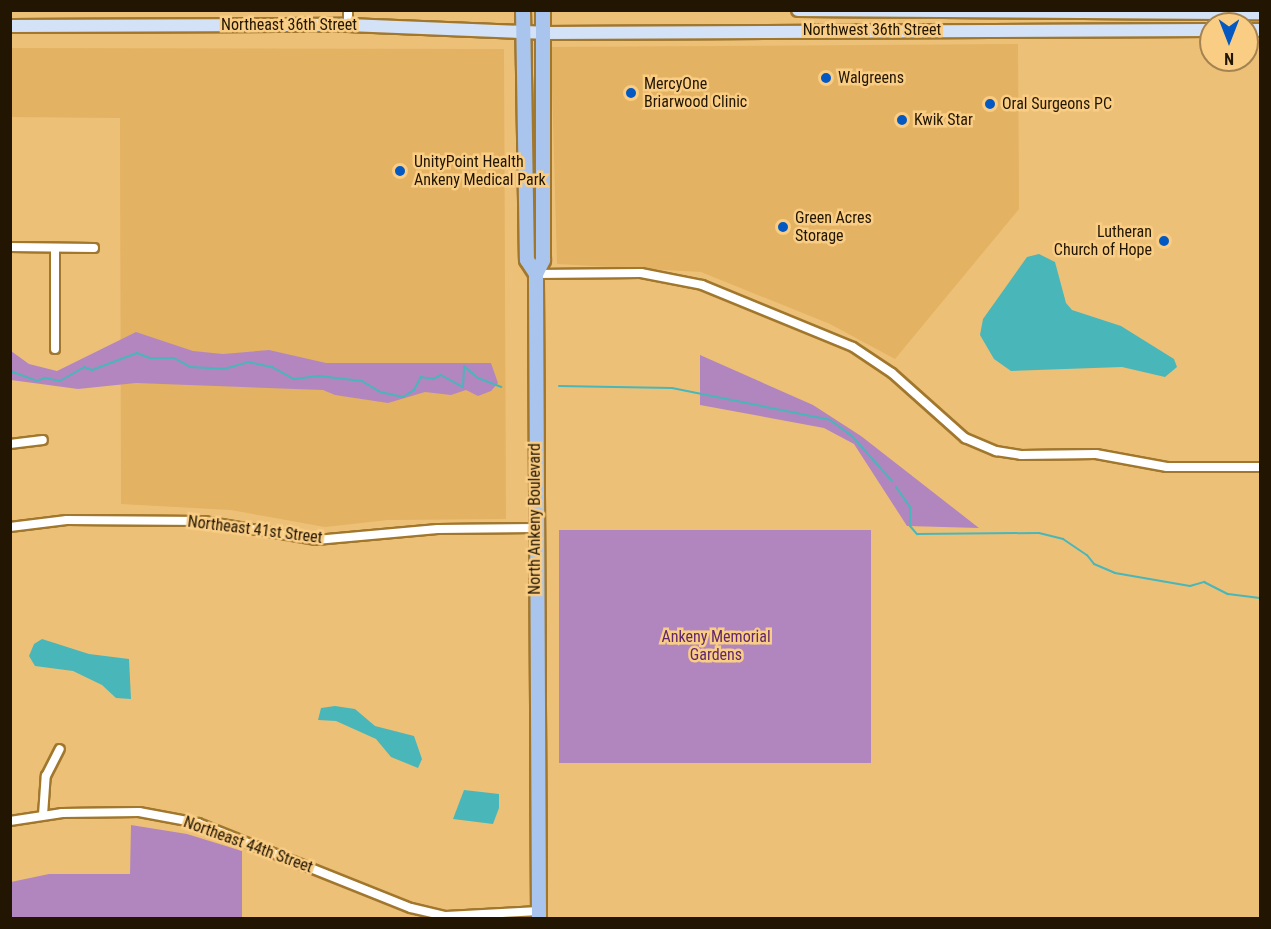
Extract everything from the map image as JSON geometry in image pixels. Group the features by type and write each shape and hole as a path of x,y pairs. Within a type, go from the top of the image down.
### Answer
{"main road":[{"name":"North Ankeny Boulevard","path":"523,10 533,32 543,260 536,274 535,528 539,915"},
{"name":"North Ankeny Boulevard","path":"536,274 527,260 533,32 543,10"},
{"name":"Northwest 36th Street","path":"798,10 1260,13"},
{"name":"Northeast 36th Street","path":"10,26 348,25 533,32"},
{"name":"Northwest 36th Street","path":"533,32 1199,30"}],"street":[{"path":"348,10 348,25"},
{"path":"10,247 94,248"},
{"path":"55,249 55,350"},
{"path":"536,274 641,273 713,289 853,347 892,373 965,438 996,451 1021,455 1096,454 1167,467 1260,467"},
{"path":"10,444 43,440"},
{"name":"Northeast 41st Street","path":"10,527 67,520 204,521 316,540 438,529 535,528"},
{"path":"43,815 46,776 60,748"},
{"name":"Northeast 44th Street","path":"10,821 43,815 139,812 198,823 411,908 453,918"},
{"name":"Northeast 44th Street","path":"442,916 539,915"}],"shaded area":[{"path":"1018,44 1019,209 895,359 830,324 701,272 557,264 551,47"},
{"path":"11,48 504,49 506,519 388,520 325,527 231,510 121,504 120,118 11,117"},
{"path":"136,332 193,351 223,354 269,350 326,363 491,363 498,383 491,391 478,396 466,390 451,395 425,392 388,403 335,395 323,390 136,383 78,389 11,380 11,351 29,364 57,371"}],"green space":[{"path":"700,355 813,405 861,436 979,528 907,526 854,444 824,428 700,405"},
{"name":"Ankeny Memorial Gardens","path":"559,530 871,530 871,763 559,763"},
{"path":"131,825 187,834 242,851 242,918 11,918 11,882 49,874 130,874"}],"water":[{"path":"1039,254 1055,262 1066,303 1072,310 1121,326 1174,359 1177,367 1165,377 1122,367 1011,371 994,359 980,335 983,319 1027,257"},
{"path":"42,639 89,654 129,659 131,699 116,698 102,685 73,671 35,666 29,656 34,644"},
{"path":"335,706 355,709 375,726 414,736 422,759 418,768 391,757 376,739 336,721 318,720 321,708"},
{"path":"464,790 499,794 499,808 493,824 453,819"}],"waterway":[{"path":"10,371 37,381 45,378 60,381 84,367 92,370 137,353 150,358 174,358 190,367 224,369 248,362 272,367 294,379 319,376 362,381 380,392 403,397 414,390 421,377 433,379 441,375 463,387 464,366 478,378 501,387"},
{"path":"559,386 672,388 830,420 852,436 892,481"},
{"path":"896,487 910,507 910,526 917,534 1039,533 1063,539 1087,555 1094,564 1115,573 1190,586 1204,582 1228,594 1260,598"}],"place":[{"name":"Walgreens","path":"826,78"},
{"name":"MercyOne Briarwood Clinic","path":"631,93"},
{"name":"Oral Surgeons PC","path":"990,104"},
{"name":"Kwik Star","path":"902,120"},
{"name":"UnityPoint Health Ankeny Medical Park","path":"400,171"},
{"name":"Green Acres Storage","path":"783,227"},
{"name":"Lutheran Church of Hope","path":"1164,241"}]}
